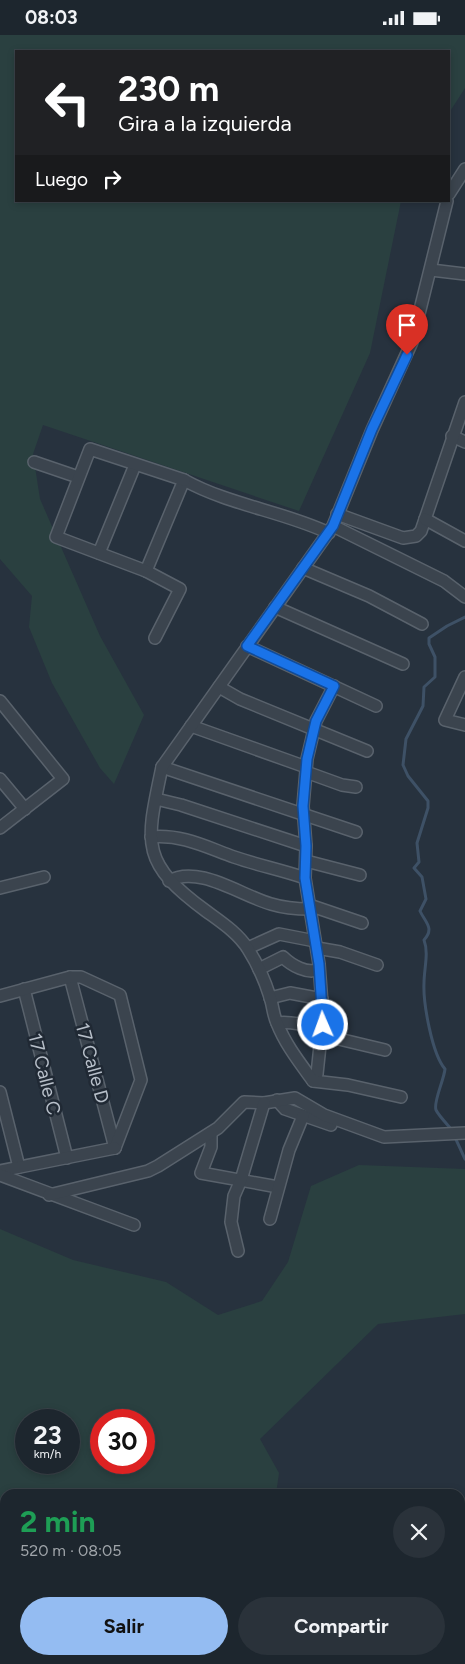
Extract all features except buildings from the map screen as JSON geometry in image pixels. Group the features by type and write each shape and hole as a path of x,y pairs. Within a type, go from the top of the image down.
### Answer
{"street":[{"path":"450,192 465,169"},
{"path":"400,1097 348,1085 313,1081 296,1058 277,1023 259,969 248,948 233,931 169,881 153,856 151,837 162,767 331,529 372,429 407,355 431,271 446,202"},
{"path":"431,271 465,274"},
{"path":"337,514 410,539 421,531 465,402"},
{"path":"452,436 465,442"},
{"path":"155,638 180,589 146,571 56,537 90,449 184,480 243,504 314,526 331,529 444,581 465,597"},
{"path":"34,463 78,477"},
{"path":"99,553 135,465"},
{"path":"146,571 184,480"},
{"path":"425,519 465,541"},
{"path":"303,568 368,596 422,624"},
{"path":"275,607 403,664"},
{"path":"247,646 376,706"},
{"path":"465,677 445,720 465,725"},
{"path":"313,1081 317,1074 322,1030 322,999 316,944 305,878 304,813 306,769 314,731 334,686"},
{"path":"219,687 240,699 314,731 367,751"},
{"path":"0,701 63,779 0,828"},
{"path":"191,726 306,769 334,783 356,787"},
{"path":"162,767 356,832"},
{"path":"0,779 25,809"},
{"path":"156,799 182,805 306,846"},
{"path":"151,837 166,835 188,839 234,857 305,878"},
{"path":"306,861 360,875"},
{"path":"169,881 178,876 192,875 272,904 309,907 362,923"},
{"path":"0,888 44,877"},
{"path":"248,948 279,934 316,944 377,965"},
{"path":"259,969 283,957 289,963 305,969 315,971 319,969"},
{"path":"0,996 70,977 81,977 120,995 141,1080 115,1149 0,1171"},
{"name":"17 Calle D","path":"70,977 115,1149"},
{"name":"17 Calle C","path":"24,989 67,1158"},
{"path":"270,998 290,993 322,999"},
{"path":"277,1023 290,1021 299,1026 322,1030 385,1051"},
{"path":"0,1092 19,1167"},
{"path":"49,1195 148,1171 210,1133 244,1102 264,1103 295,1098 324,1115 344,1121 371,1134 384,1137 463,1133"},
{"path":"282,1100 285,1109 303,1116 342,1129 344,1121"},
{"path":"238,1251 231,1222 234,1196 241,1181 264,1103"},
{"path":"270,1219 278,1187 303,1116"},
{"path":"210,1133 210,1147 201,1173 278,1187"},
{"path":"0,1175 49,1195 134,1225"}],"green space":[{"path":"0,35 465,35 465,88 450,111 450,50 15,50 15,202 401,202 370,353 299,511 43,425 33,454 40,499 100,636 144,715 114,784 100,768 52,683 29,627 32,596 0,559"},
{"path":"359,1165 465,1169 465,1314 378,1324 260,1439 279,1473 277,1489 0,1489 0,1229 73,1260 166,1282 218,1315 262,1301 288,1262 311,1186"}],"waterway":[{"path":"452,1130 435,1106 445,1069 436,1052 427,1015 424,992 426,956 424,940 429,932 429,928 420,911 426,899 422,877 414,868 419,862 417,843 428,808 428,801 408,776 403,765 406,739 423,706 424,687 435,677 435,657 429,644 429,638 465,617"},
{"path":"454,1135 465,1159"}],"route":[{"path":"323,1025 319,964 305,878 306,846 303,806 307,759 316,721 334,686 247,646 333,526 372,429 407,355"}]}
